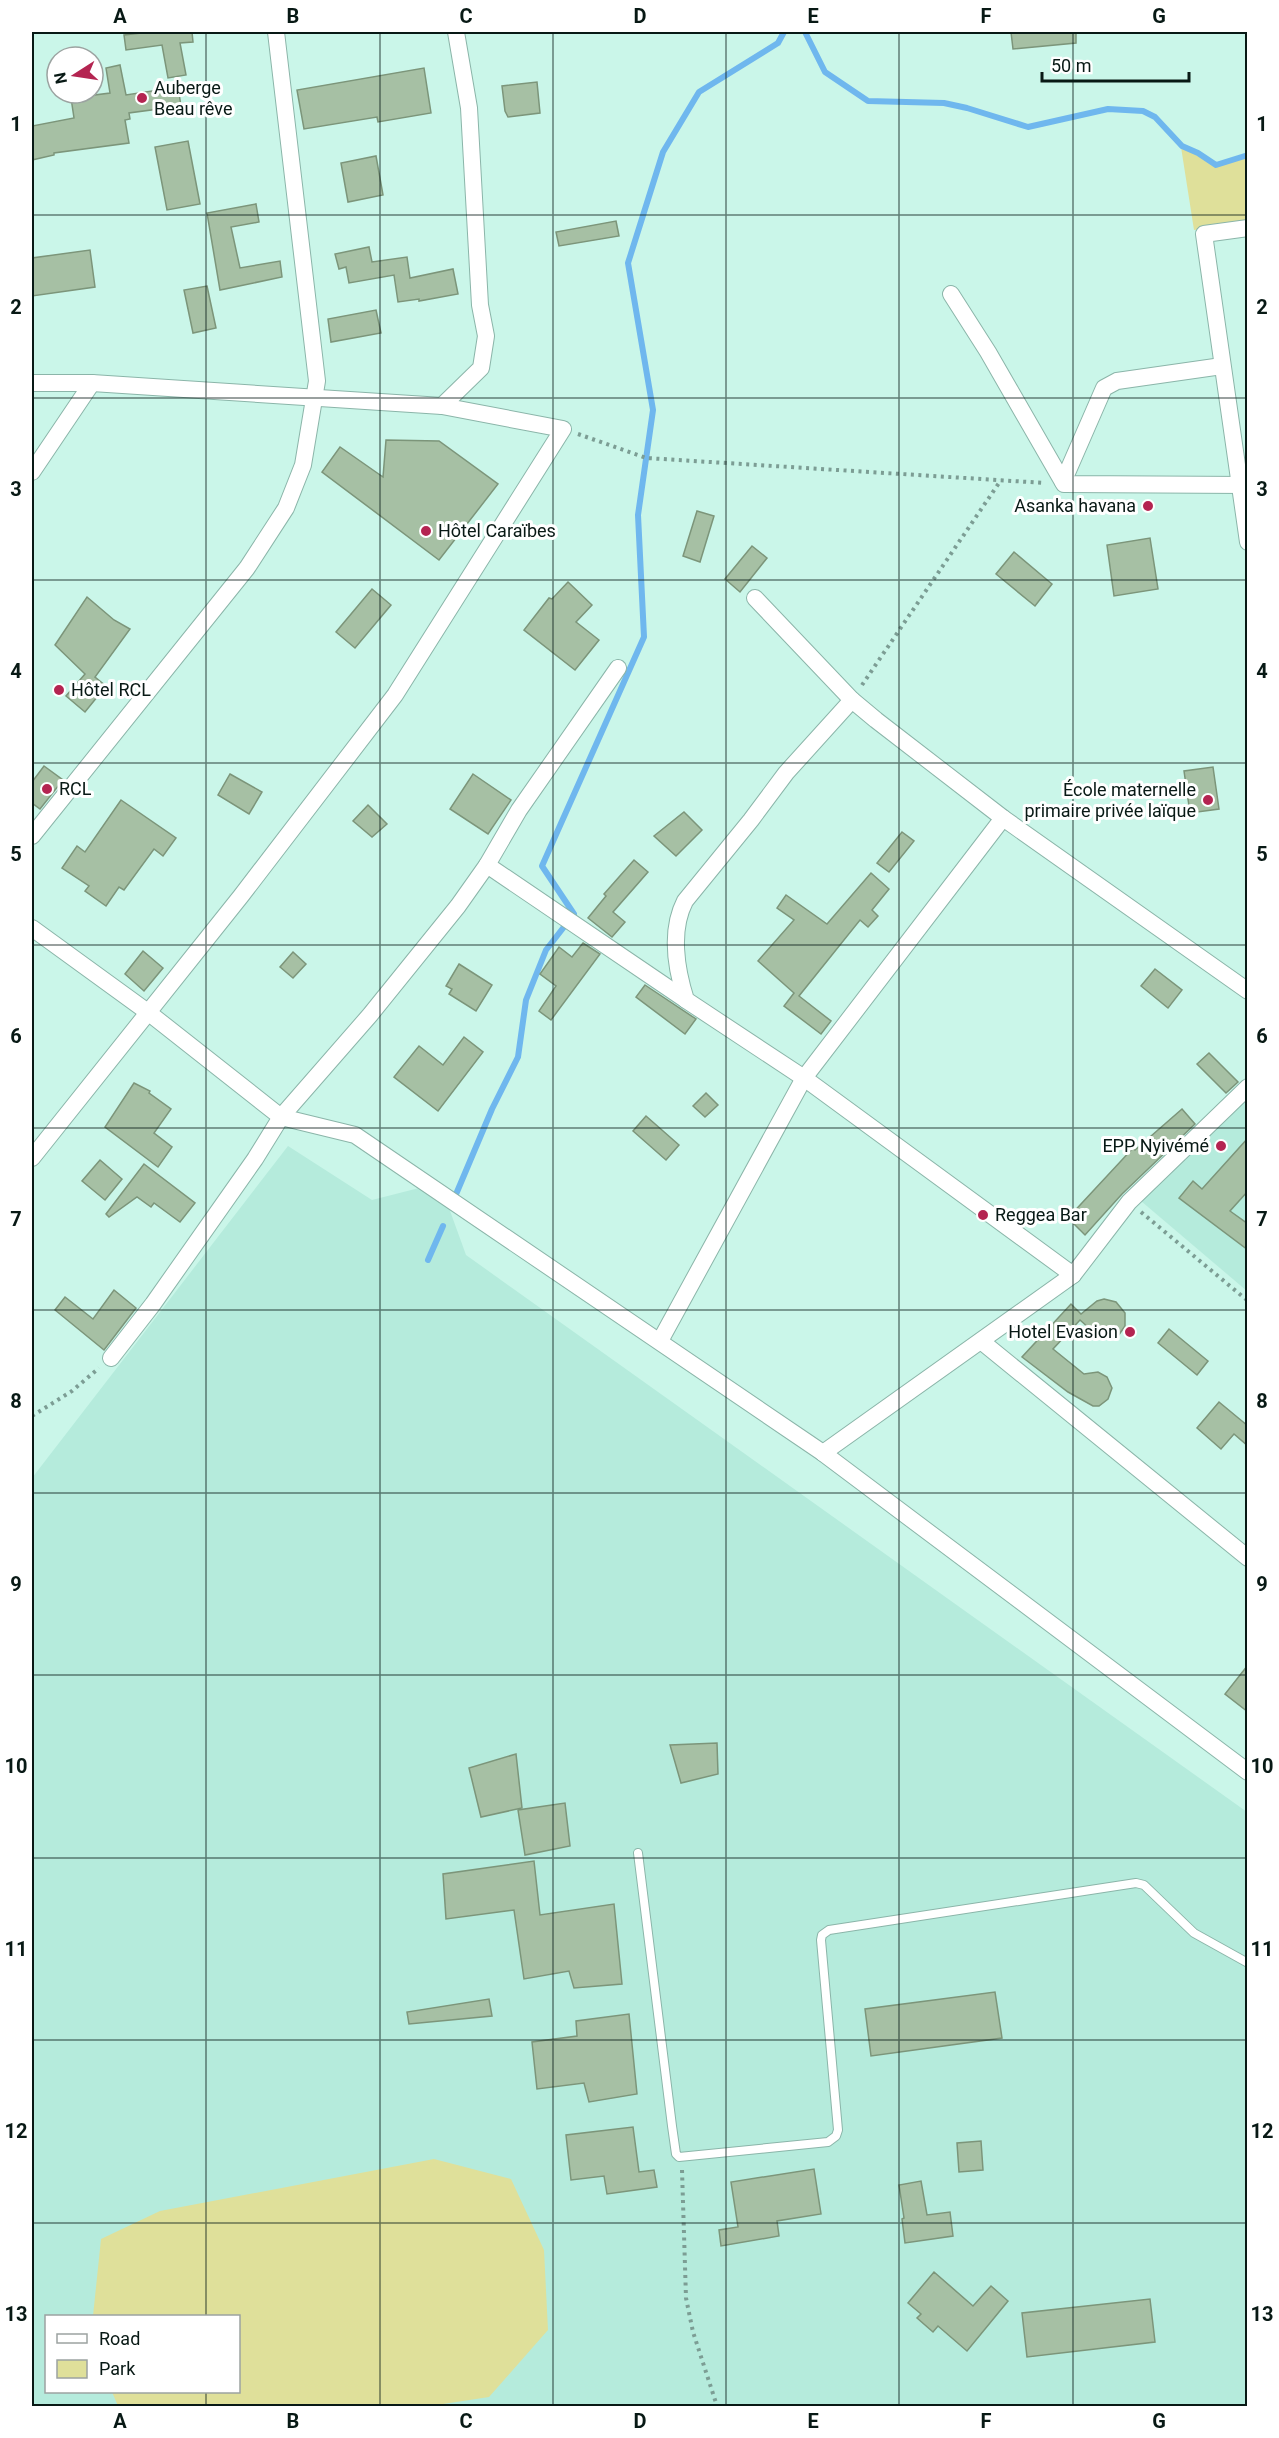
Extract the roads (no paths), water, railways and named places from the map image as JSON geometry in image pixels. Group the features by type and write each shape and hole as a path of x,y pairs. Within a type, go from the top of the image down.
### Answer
{"street":[{"path":"32,836 247,568 286,508 303,465 317,381 276,32"},
{"path":"442,406 481,368 486,336 480,305 469,108 456,32"},
{"path":"1248,228 1204,234 1222,366 1243,484 1248,542"},
{"path":"951,294 988,352 1063,483"},
{"path":"1063,483 1104,388 1117,381 1222,366"},
{"path":"32,383 92,383 442,406 562,429 395,695 149,1012 32,1158"},
{"path":"32,472 92,383"},
{"path":"1063,483 1243,484"},
{"path":"756,598 852,700 1003,818 1248,991"},
{"path":"111,1358 153,1304 255,1158 280,1117 369,1015 458,906 487,865 519,810 618,668"},
{"path":"686,999 677,961 680,911 685,901 786,773 852,700"},
{"path":"660,1341 804,1078 1003,818"},
{"path":"487,865 804,1078 1073,1275"},
{"path":"32,928 149,1012 280,1117 355,1135 823,1452 1248,1772"},
{"path":"823,1452 1073,1275 1129,1202 1248,1087"},
{"path":"981,1341 1248,1558"}],"lane":[{"path":"638,1853 676,2154 682,2157 828,2142 836,2136 838,2130 820,1940 822,1935 829,1930 1136,1883 1144,1886 1186,1927 1204,1940 1248,1963"}],"waterway":[{"path":"454,1199 492,1109 518,1057 526,1000 546,950 574,914 542,866 644,637 638,515 653,410 628,263 663,152 699,92 778,43 784,32"},
{"path":"805,32 825,72 868,101 944,103 1028,127 1108,109 1143,111 1155,117 1182,146 1216,165 1248,155"},
{"path":"428,1260 443,1226"}],"place":[{"name":"Auberge Beau rêve","path":"142,98"},
{"name":"Asanka havana","path":"1148,506"},
{"name":"Hôtel Caraïbes","path":"426,531"},
{"name":"Hôtel RCL","path":"59,690"},
{"name":"RCL","path":"47,789"},
{"name":"École maternelle primaire privée laïque","path":"1208,800"},
{"name":"EPP Nyivémé","path":"1221,1146"},
{"name":"Reggea Bar","path":"983,1215"},
{"name":"Hotel Evasion","path":"1130,1332"}]}
